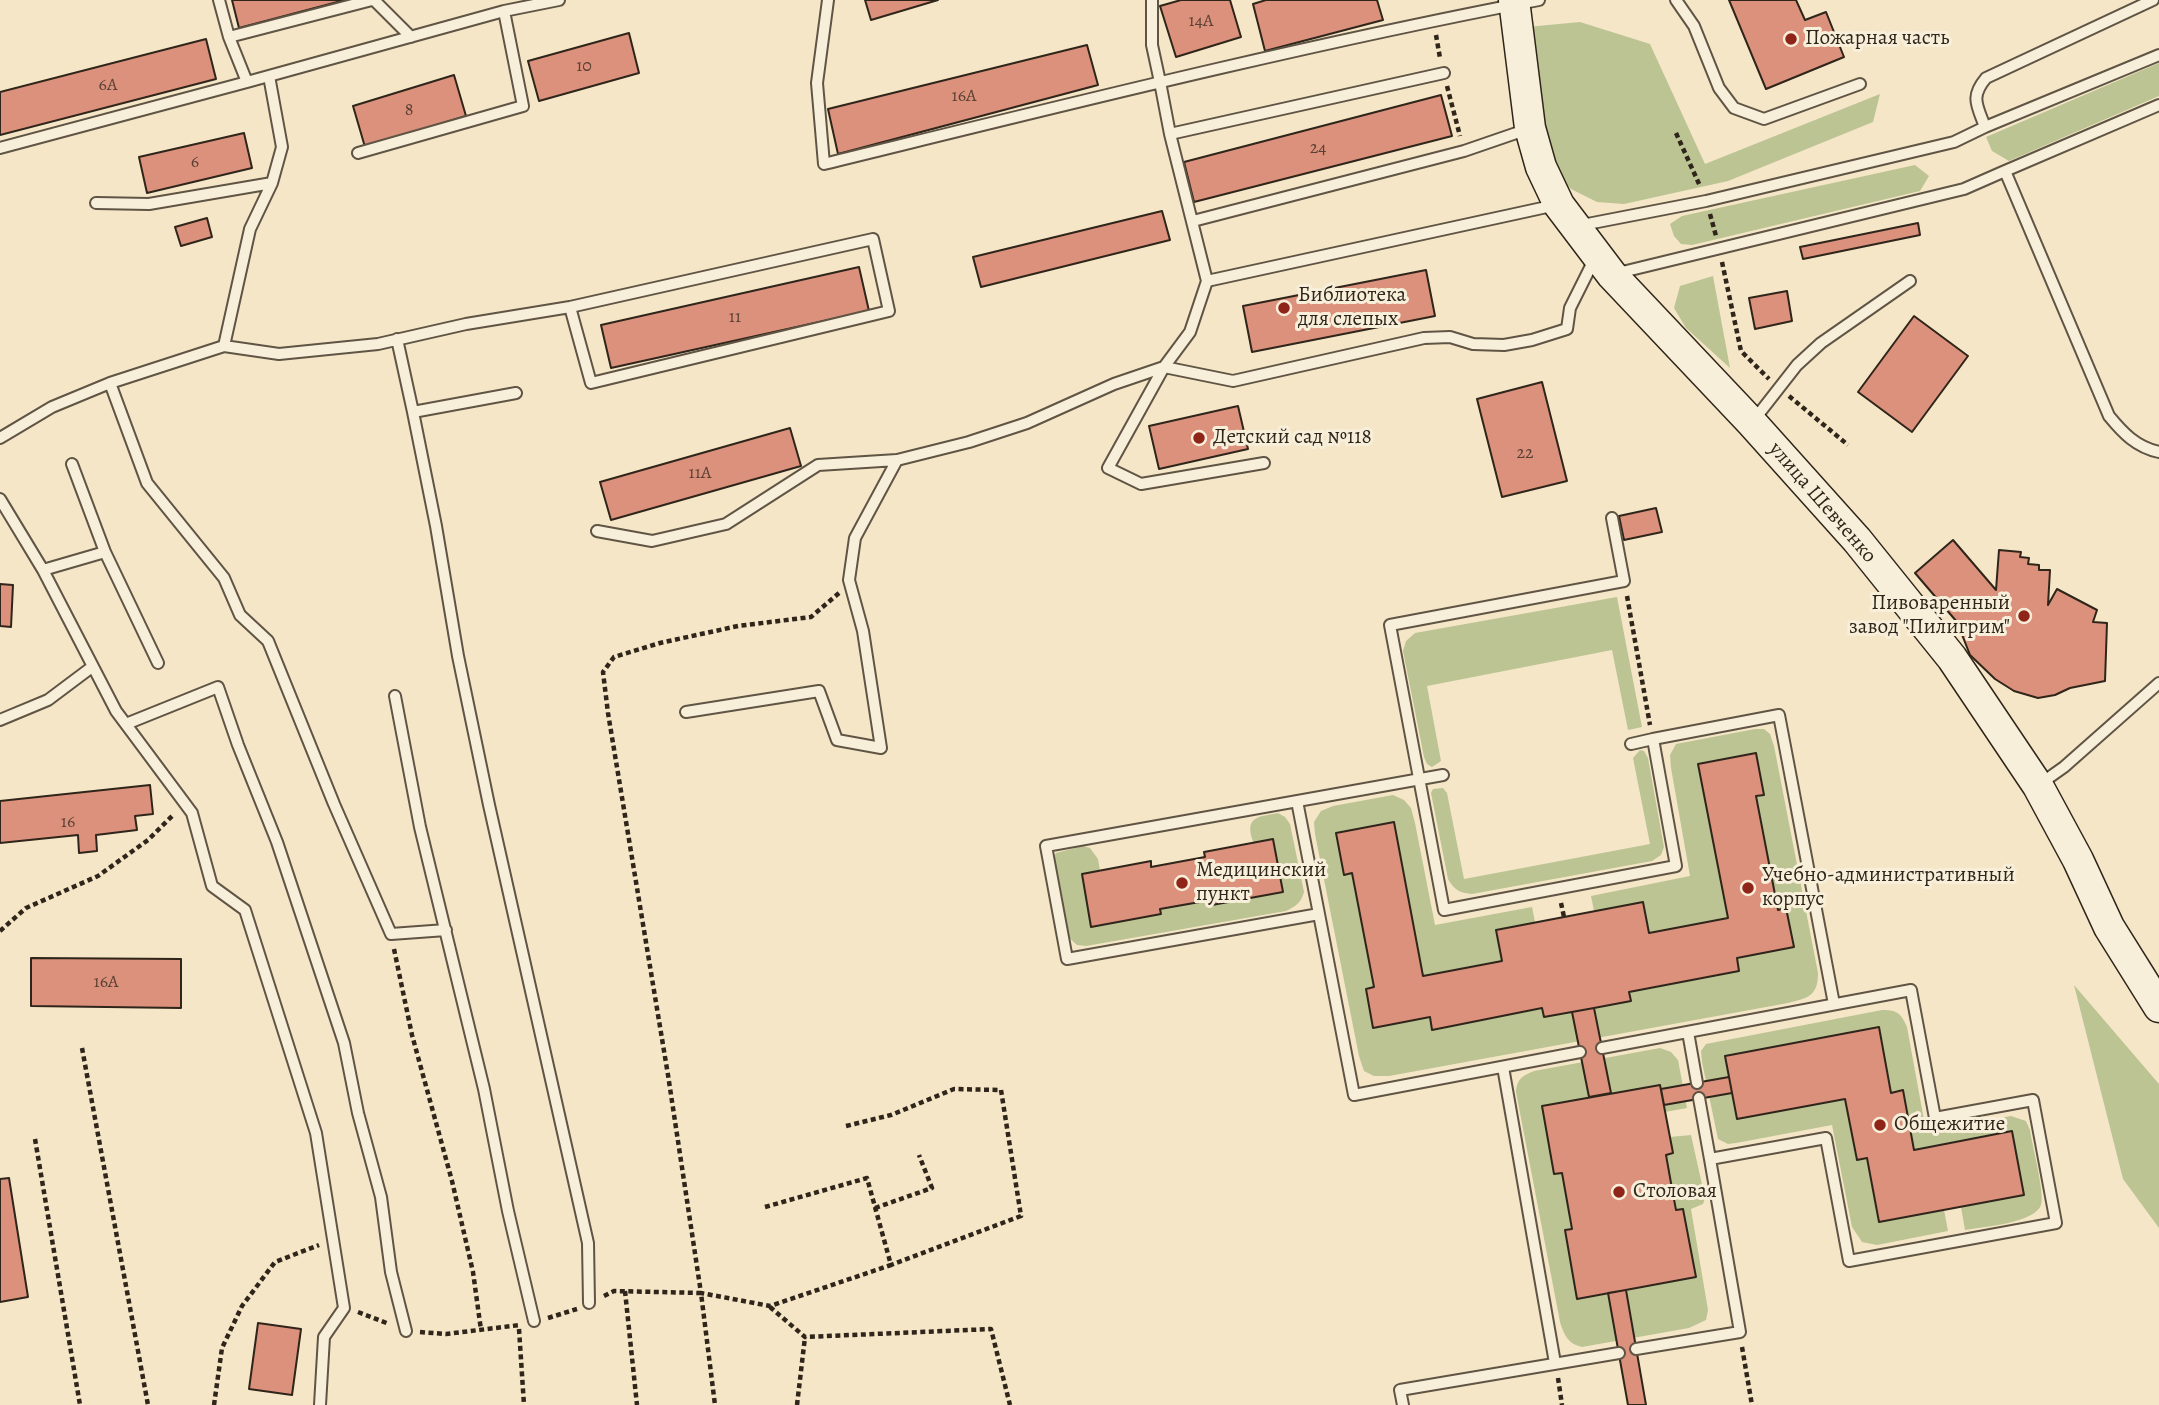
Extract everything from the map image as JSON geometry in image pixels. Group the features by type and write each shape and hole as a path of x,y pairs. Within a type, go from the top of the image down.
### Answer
{"main road":[{"name":"улица Шевченко","path":"1522,2 1530,128 1541,167 1567,215 1604,265 1857,540 1952,658 2038,786 2078,860 2109,927 2159,1007"}],"lane":[{"path":"219,0 229,37 247,82"},
{"path":"229,37 373,0 411,37"},
{"path":"0,148 504,11 559,0"},
{"path":"828,0 817,83 824,164 1160,82 1522,2"},
{"path":"1152,0 1152,45 1170,134 1207,281 1190,332 1164,367 1108,468 1141,484 1264,463"},
{"path":"1676,0 1694,26 1719,88 1734,108 1764,119 1860,84"},
{"path":"1985,127 1975,98 1978,88 1986,78 2153,0"},
{"path":"358,153 523,106 504,11"},
{"path":"1207,281 1567,215 1706,201 1954,142 2159,55"},
{"path":"1170,134 1444,73"},
{"path":"224,346 250,229 272,183 282,147 269,76"},
{"path":"597,531 652,541 726,524 818,465 898,460 969,442 1027,422 1114,384 1164,367 1234,382 1424,338 1450,337 1473,344 1504,345 1532,340 1567,329 1570,308 1604,265 1720,249 1964,189 2159,105"},
{"path":"1193,221 1464,151 1530,128"},
{"path":"2005,171 2109,416 2126,437 2159,452"},
{"path":"96,203 149,204 272,183"},
{"path":"0,438 52,407 110,383 224,346 279,354 378,344 466,324 570,307 873,239 889,311 591,383 570,307"},
{"path":"1752,423 1797,365 1821,343 1910,281"},
{"path":"397,339 489,805 588,1243 589,1303"},
{"path":"110,383 147,482 224,578 240,615 268,641 334,804 391,934 446,930"},
{"path":"413,412 516,393"},
{"path":"686,712 819,691 837,740 881,748 863,631 850,583 855,538 898,460"},
{"path":"72,464 105,552 158,663"},
{"path":"0,499 43,570 92,667 126,724 192,813 212,886 245,911 316,1133 344,1308 324,1337 320,1405"},
{"path":"1612,518 1624,581 1390,625 1444,910 1676,866 1653,739"},
{"path":"43,570 105,552"},
{"path":"0,720 48,700 92,667"},
{"path":"2038,786 2064,767 2159,683"},
{"path":"126,724 218,687 281,854 344,1043 358,1113 380,1198 391,1272 405,1331"},
{"path":"395,696 420,827 484,1089 508,1211 534,1321"},
{"path":"1631,744 1779,715 1834,1004"},
{"path":"1319,914 1067,959 1046,846 1443,775"},
{"path":"1297,801 1353,1095 1580,1052"},
{"path":"1602,1048 1911,990 1935,1118 2033,1100 2056,1223 1849,1261 1826,1138 1710,1159"},
{"path":"1688,1032 1697,1083"},
{"path":"1503,1067 1555,1363"},
{"path":"1636,1349 1740,1332 1699,1098"},
{"path":"1403,1405 1401,1390 1619,1353"}],"path":[{"path":"1676,133 1706,201 1720,249 1741,351 1848,445"},
{"path":"1624,581 1653,739"},
{"path":"715,1405 668,1075 603,672 614,657 660,643 738,626 811,617 850,583"},
{"path":"0,931 26,908 98,876 148,840 184,803"},
{"path":"391,934 412,1035 453,1181 473,1272 481,1330"},
{"path":"82,1048 148,1405"},
{"path":"344,1308 405,1331 446,1334 519,1325 568,1313 614,1291 701,1293 770,1306 891,1265 1021,1216 1000,1090 954,1089 891,1115 846,1126"},
{"path":"34,1139 80,1405"},
{"path":"875,1208 932,1188 919,1155"},
{"path":"765,1208 867,1178 891,1265"},
{"path":"214,1405 222,1348 242,1306 275,1262 333,1240"},
{"path":"625,1291 637,1405"},
{"path":"770,1306 805,1338 992,1329 1010,1405"},
{"path":"519,1325 524,1405"},
{"path":"1740,1332 1752,1405"},
{"path":"797,1405 805,1338"},
{"path":"1555,1363 1562,1405"}],"green space":[{"path":"1580,22 1650,44 1705,164 1880,94 1873,122 1728,181 1624,204 1597,202 1571,189 1551,169 1527,27"},
{"path":"2159,63 2159,96 2009,161 1992,151 1986,137"},
{"path":"1915,165 1929,176 1920,191 1692,245 1681,244 1674,236 1670,224 1682,216"},
{"path":"1713,276 1730,368 1686,328 1674,308 1680,286"},
{"path":"1617,597 1642,727 1628,730 1612,650 1427,686 1441,761 1432,767 1427,764 1403,651 1406,641 1415,633"},
{"path":"1764,729 1770,734 1774,746 1818,973 1818,981 1811,995 1788,1003 1389,1076 1374,1076 1364,1071 1315,834 1314,822 1321,811 1333,806 1393,795 1404,800 1411,808 1415,823 1435,925 1532,907 1535,922 1496,930 1502,961 1423,976 1394,823 1344,875 1352,873 1374,987 1366,989 1373,1028 1430,1017 1433,1029 1542,1008 1544,1017 1630,1001 1629,992 1739,971 1737,958 1793,947 1785,908 1778,910 1756,796 1764,794 1755,753 1698,764 1728,918 1649,933 1643,902 1594,911 1591,896 1690,876 1670,755 1676,744"},
{"path":"1640,750 1644,751 1648,758 1664,847 1661,855 1652,861 1472,894 1458,890 1450,883 1431,793 1433,789 1443,788 1447,793 1464,879 1650,844 1633,758"},
{"path":"1278,813 1290,824 1304,892 1300,902 1293,907 1286,911 1086,946 1077,945 1066,935 1053,859 1056,853 1083,846 1090,848 1098,859 1100,871 1082,874 1092,927 1161,914 1160,909 1211,900 1213,905 1282,893 1261,858 1250,829 1257,818"},
{"path":"2074,985 2159,1084 2159,1228 2123,1179"},
{"path":"1882,1010 1898,1013 1907,1027 1926,1131 2011,1116 2026,1121 2041,1190 2041,1205 2037,1211 2019,1220 1965,1230 1961,1207 2024,1195 2012,1132 1914,1150 1902,1090 1891,1093 1879,1028 1725,1056 1737,1119 1845,1099 1856,1159 1867,1158 1879,1222 1944,1210 1948,1231 1877,1245 1862,1242 1852,1227 1832,1125 1728,1144 1718,1139 1702,1062 1701,1051 1706,1044"},
{"path":"1660,1048 1671,1052 1678,1060 1687,1108 1665,1112 1660,1085 1542,1106 1554,1174 1562,1173 1572,1229 1565,1231 1577,1299 1695,1277 1683,1209 1676,1210 1666,1155 1673,1153 1670,1137 1691,1135 1705,1198 1703,1204 1691,1209 1708,1310 1706,1320 1689,1328 1582,1347 1567,1338 1560,1322 1516,1092 1518,1084 1521,1078 1534,1071"}],"building":[{"path":"232,0 345,0 239,28"},
{"path":"865,0 938,0 871,20"},
{"path":"1181,0 1230,0 1241,37 1176,57 1160,6"},
{"path":"1266,0 1377,0 1383,20 1265,51 1253,4"},
{"name":"Пожарная часть","path":"1729,0 1796,0 1805,20 1826,12 1844,57 1766,89"},
{"path":"629,33 639,73 539,101 528,61"},
{"path":"206,39 216,79 0,135 0,92"},
{"path":"1087,45 1098,85 838,154 828,109"},
{"path":"454,75 466,116 365,147 353,106"},
{"path":"1441,95 1452,136 1194,202 1184,162"},
{"path":"244,133 252,168 147,193 139,157"},
{"path":"1162,211 1170,240 981,287 973,257"},
{"path":"207,218 212,237 181,246 175,227"},
{"path":"1918,223 1920,235 1803,259 1800,247"},
{"path":"859,267 869,311 611,368 601,325"},
{"path":"1426,270 1435,316 1252,352 1243,306"},
{"path":"1787,291 1792,321 1755,329 1749,298"},
{"path":"1914,316 1968,356 1912,432 1858,392"},
{"path":"1542,382 1567,481 1502,497 1477,399"},
{"name":"Детский сад №118","path":"1238,406 1248,449 1159,469 1149,426"},
{"path":"790,428 801,466 611,520 600,482"},
{"path":"1656,508 1662,532 1624,540 1619,516"},
{"name":"Пивоваренный завод \"Пилигрим\"","path":"1953,540 1996,590 1999,550 2021,552 2020,557 2029,558 2028,564 2039,565 2039,570 2050,570 2048,605 2057,589 2097,610 2093,622 2107,623 2105,681 2038,698 2014,691 1995,679 1970,655 1957,622 1915,573"},
{"path":"0,584 13,585 11,627 0,626"},
{"name":"Учебно-административный корпус","path":"1756,753 1764,795 1756,796 1778,910 1786,908 1794,947 1737,958 1739,971 1629,992 1631,1001 1544,1017 1542,1008 1432,1030 1430,1017 1373,1028 1366,989 1374,987 1352,873 1344,875 1336,833 1394,822 1423,976 1502,961 1496,930 1564,917 1643,902 1649,933 1728,918 1698,764"},
{"path":"150,785 153,814 135,816 137,830 96,835 97,851 79,853 78,835 0,843 0,801"},
{"name":"Медицинский пункт","path":"1273,839 1283,892 1212,905 1211,900 1160,909 1161,914 1091,927 1082,874 1151,861 1151,867 1205,857 1204,852"},
{"path":"31,958 181,959 181,1008 31,1006"},
{"path":"1594,1008 1611,1093 1589,1097 1572,1012"},
{"name":"Общежитие","path":"1879,1027 1891,1093 1903,1090 1914,1150 2012,1131 2024,1195 1879,1222 1867,1158 1857,1160 1845,1099 1737,1119 1725,1056"},
{"path":"1729,1077 1732,1093 1664,1105 1661,1089"},
{"name":"Столовая","path":"1660,1085 1673,1153 1666,1155 1676,1210 1683,1209 1696,1277 1577,1299 1565,1230 1572,1229 1562,1173 1554,1174 1542,1106"},
{"path":"9,1178 28,1297 0,1302 0,1179"},
{"path":"1626,1290 1646,1405 1628,1405 1608,1293"},
{"path":"258,1323 301,1329 292,1395 249,1389"}],"place":[{"name":"Пожарная часть","path":"1791,39"},
{"name":"Библиотека для слепых","path":"1284,308"},
{"name":"Детский сад №118","path":"1199,438"},
{"name":"Пивоваренный завод \"Пилигрим\"","path":"2024,616"},
{"name":"Медицинский пункт","path":"1182,883"},
{"name":"Учебно-административный корпус","path":"1748,888"},
{"name":"Общежитие","path":"1880,1125"},
{"name":"Столовая","path":"1619,1192"}]}
